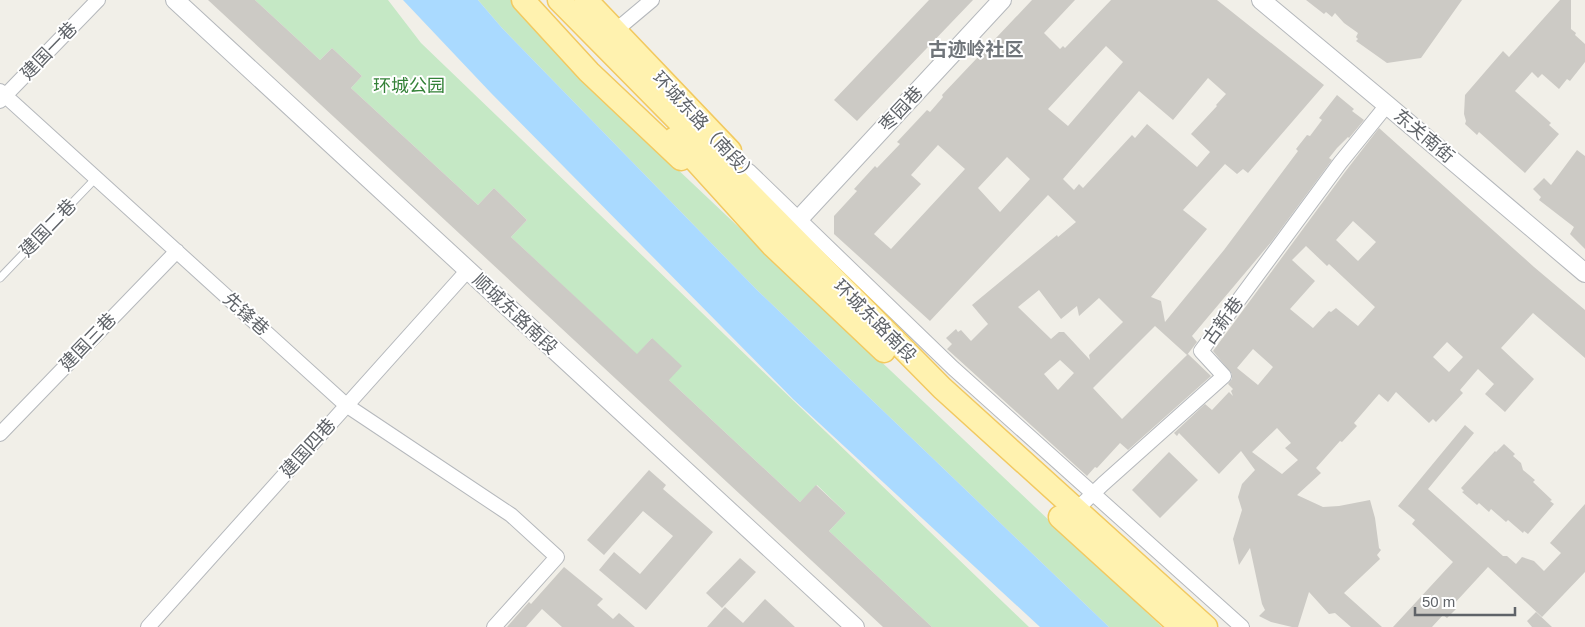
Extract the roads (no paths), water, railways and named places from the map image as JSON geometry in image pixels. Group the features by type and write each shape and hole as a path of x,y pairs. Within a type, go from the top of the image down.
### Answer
{"main road":[{"name":"环城东路（南段）","path":"523,0 589,72 786,232"},
{"name":"环城东路南段","path":"542,0 684,147 786,232 942,388 1206,627"},
{"name":"环城东路南段","path":"559,0 786,232 1056,513 1182,627"},
{"name":"环城东路（南段）","path":"586,0 749,171 786,232"}],"street":[{"name":"建国一巷","path":"2,96 98,0"},
{"name":"顺城东路南段","path":"175,0 855,627"},
{"path":"615,31 652,0"},
{"name":"枣园巷","path":"786,232 1002,0"},
{"name":"东关南街","path":"1261,0 1585,274"},
{"name":"先锋巷","path":"2,96 96,178 346,405 511,515 557,557 494,627"},
{"name":"古新巷","path":"1076,510 1224,376 1201,351 1340,163 1387,105"},
{"path":"786,232 947,361 1242,627"},
{"name":"建国三巷","path":"0,434 177,251"},
{"name":"建国四巷","path":"148,627 468,270"}],"lane":[{"name":"建国二巷","path":"0,278 96,178"}],"water":[{"path":"403,0 478,0 502,28 757,290 1109,627 1040,627 793,399 491,93"}],"district":[{"name":"古迹岭社区","path":"976,49"}],"park label":[{"name":"环城公园","path":"409,86"}]}
